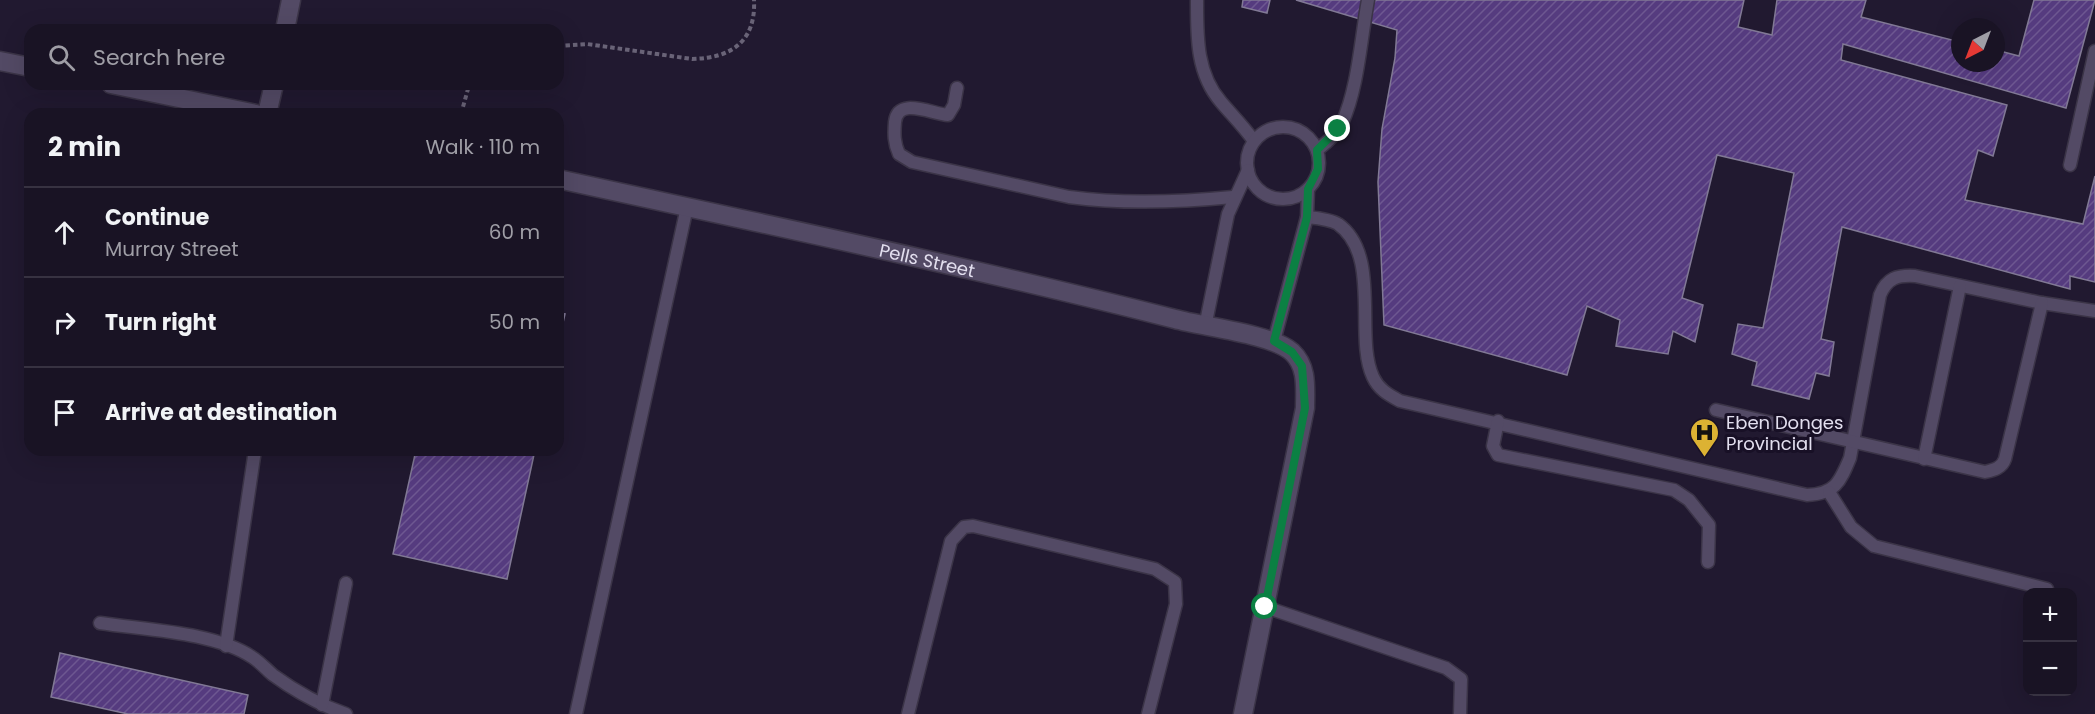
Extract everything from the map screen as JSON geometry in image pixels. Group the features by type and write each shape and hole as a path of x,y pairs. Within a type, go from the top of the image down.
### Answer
{"street":[{"path":"286,24 291,0"},
{"path":"0,61 24,66"},
{"path":"140,90 227,108"},
{"path":"268,108 273,90"},
{"name":"Pells Street","path":"564,180 1009,277 1205,327 1274,341 1292,352 1305,373 1305,408 1265,607"},
{"path":"1242,714 1265,607"}],"lane":[{"path":"1197,0 1197,38 1205,76 1221,102 1254,141"},
{"path":"1317,150 1332,137 1342,122 1350,98 1368,0"},
{"path":"2070,165 2095,51"},
{"path":"957,88 954,105 948,114 919,108 906,108 900,111 895,118 894,141 898,154 912,162 1077,198 1198,201 1233,197"},
{"path":"1274,341 1307,217 1308,189 1318,169 1317,150 1305,134 1287,127 1270,129 1254,141 1248,156 1248,170 1254,185 1270,196 1290,198 1308,189"},
{"path":"1205,327 1233,197 1248,170"},
{"path":"576,714 687,207"},
{"path":"1307,217 1338,224 1350,236 1355,247 1364,276 1368,350 1373,376 1385,394 1400,400 1498,421 1807,495 1829,492 1842,478 1853,442 1880,295 1885,283 1900,275 2095,311"},
{"path":"1924,459 1960,286"},
{"path":"1716,410 1985,472 2003,465 2042,303"},
{"path":"1498,421 1493,447 1498,454 1674,490 1689,500 1709,525 1708,562"},
{"path":"226,646 254,456"},
{"path":"1829,492 1851,527 1874,546 2043,588"},
{"path":"908,714 951,541 964,527 973,525 1155,569 1175,582 1176,604 1148,714"},
{"path":"322,705 346,583"},
{"path":"1265,607 1446,668 1461,679 1460,714"},
{"path":"100,623 199,638 226,646 251,656 274,675 322,705 345,714"}],"path":[{"path":"564,46 587,44 692,59 710,59 726,52 748,36 755,18 754,0"},
{"path":"463,108 467,90"}],"building":[{"path":"1243,0 1270,0 1267,13 1242,7"},
{"path":"1296,0 1744,0 1738,27 1772,35 1777,0 1866,0 1861,17 1951,40 1951,72 2005,72 2005,52 2019,56 2034,0 2095,0 2066,108 1843,44 1841,60 2007,105 1993,156 1978,150 1965,200 2083,224 2095,176 2095,282 2070,276 2070,289 1842,227 1821,339 1834,342 1829,376 1816,373 1809,399 1752,385 1757,362 1732,354 1738,324 1763,328 1794,173 1717,155 1682,298 1703,305 1695,342 1673,331 1668,354 1616,346 1620,320 1587,306 1567,375 1384,325 1378,182 1382,129 1395,58 1397,30"},
{"path":"415,456 534,456 507,579 393,554"},
{"path":"60,653 248,695 244,714 128,714 51,697"}],"place":[{"name":"Eben Donges Provincial","path":"1705,458"}],"route":[{"path":"1265,607 1305,408 1305,373 1302,366 1292,352 1274,341 1307,217 1308,189 1316,178 1319,159 1317,150 1338,129"}]}
